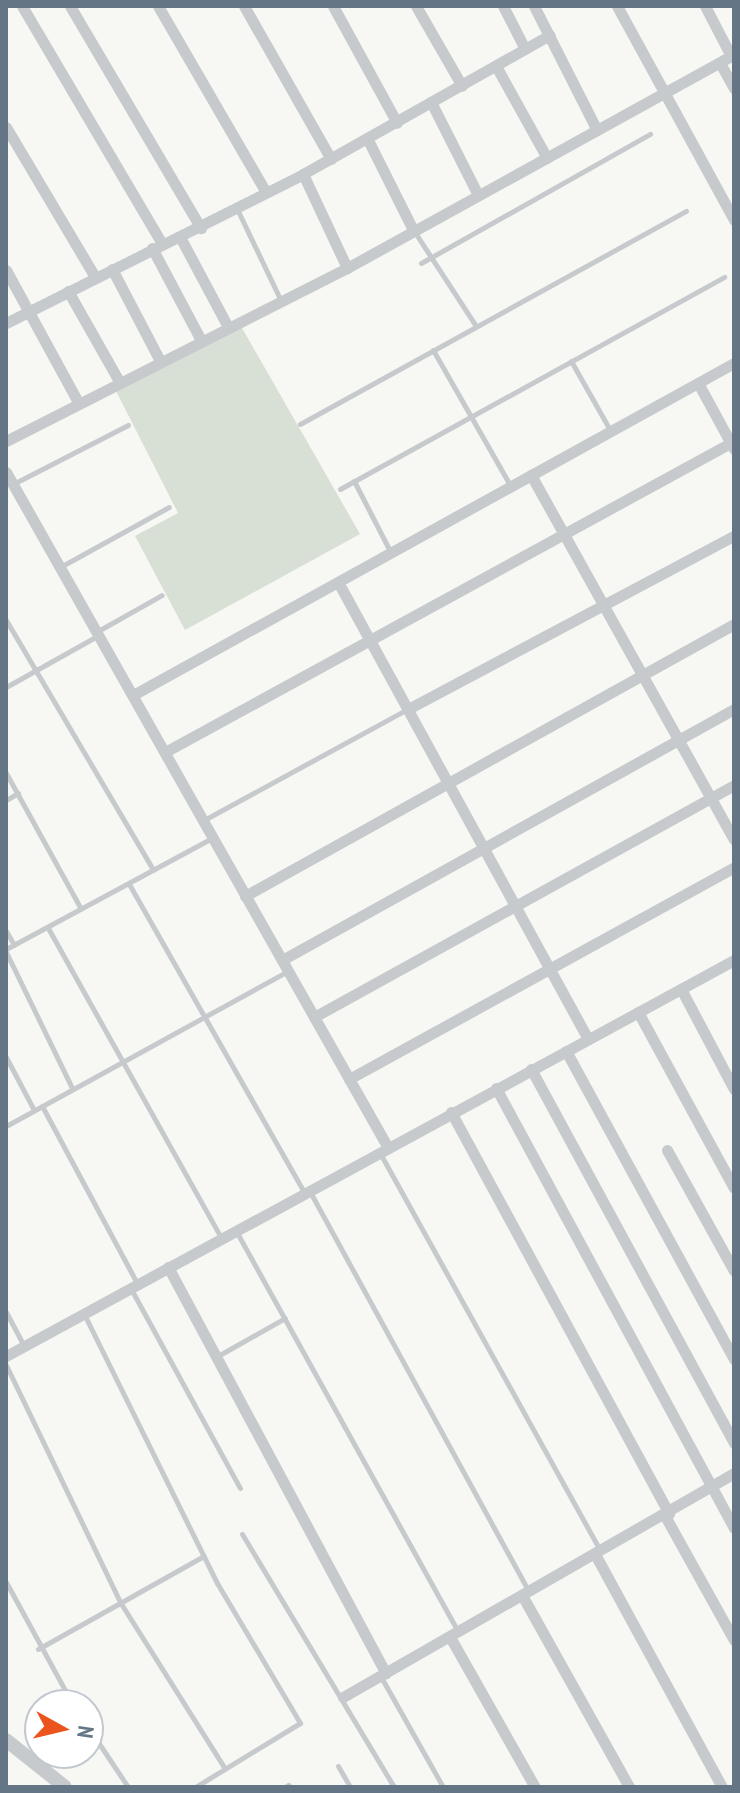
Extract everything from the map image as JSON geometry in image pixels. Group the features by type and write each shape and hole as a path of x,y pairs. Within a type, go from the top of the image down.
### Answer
{"street":[{"path":"22,6 157,246 201,340"},
{"path":"70,6 201,228"},
{"path":"158,6 266,192"},
{"path":"244,6 331,159"},
{"path":"333,6 397,123"},
{"path":"416,6 462,86"},
{"path":"503,6 525,49"},
{"path":"534,6 597,130"},
{"path":"617,6 662,94 734,220"},
{"path":"6,441 347,268 720,63 732,55 705,6"},
{"path":"6,323 157,246 201,228 368,140 550,35"},
{"path":"720,63 734,88"},
{"path":"496,66 547,158"},
{"path":"431,102 478,195"},
{"path":"6,127 95,277"},
{"path":"368,140 413,230"},
{"path":"303,174 347,268"},
{"path":"180,237 228,327"},
{"path":"112,269 160,361"},
{"path":"6,270 78,402"},
{"path":"68,291 119,381"},
{"path":"133,695 734,363"},
{"path":"165,752 733,444 698,383"},
{"path":"6,472 349,1079 383,1149"},
{"path":"531,475 734,839"},
{"path":"408,709 734,536"},
{"path":"338,582 588,1039"},
{"path":"245,896 734,624"},
{"path":"285,965 484,848 734,709"},
{"path":"314,1017 734,785"},
{"path":"349,1079 734,867"},
{"path":"6,1356 734,960"},
{"path":"681,989 734,1089"},
{"path":"638,1012 734,1188"},
{"path":"566,1051 734,1359"},
{"path":"531,1069 734,1443"},
{"path":"496,1088 734,1528"},
{"path":"451,1112 734,1640"},
{"path":"667,1150 734,1271"},
{"path":"168,1267 383,1674"},
{"path":"343,1697 599,1554 734,1473"},
{"path":"599,1554 722,1787"},
{"path":"526,1595 629,1787"},
{"path":"454,1635 535,1787"},
{"path":"6,1740 65,1787"}],"lane":[{"path":"421,263 650,134"},
{"path":"237,208 281,301"},
{"path":"300,424 686,211"},
{"path":"413,230 434,256 476,327"},
{"path":"340,489 724,277"},
{"path":"433,350 511,486"},
{"path":"571,361 610,431"},
{"path":"14,484 128,425"},
{"path":"354,481 391,552"},
{"path":"61,567 169,507"},
{"path":"6,687 162,595"},
{"path":"6,620 153,870"},
{"path":"203,820 408,709"},
{"path":"6,773 81,909"},
{"path":"6,800 18,793"},
{"path":"72,1088 6,951 212,838"},
{"path":"129,884 306,1191 526,1595"},
{"path":"48,928 221,1238"},
{"path":"6,931 14,945"},
{"path":"6,1126 205,1016 285,965"},
{"path":"6,1057 34,1110"},
{"path":"42,1106 240,1488"},
{"path":"383,1149 599,1554"},
{"path":"235,1230 454,1635"},
{"path":"6,1312 24,1346"},
{"path":"84,1314 204,1556 300,1723 195,1787"},
{"path":"216,1357 285,1318"},
{"path":"6,1365 120,1602 225,1769"},
{"path":"242,1534 343,1697 394,1787"},
{"path":"38,1649 204,1556"},
{"path":"6,1582 38,1649 63,1689"},
{"path":"383,1674 443,1787"},
{"path":"104,1751 128,1787"},
{"path":"338,1766 350,1787"}],"shaded area":[{"path":"238,321 360,534 185,630 135,536 178,513 113,385"}]}
